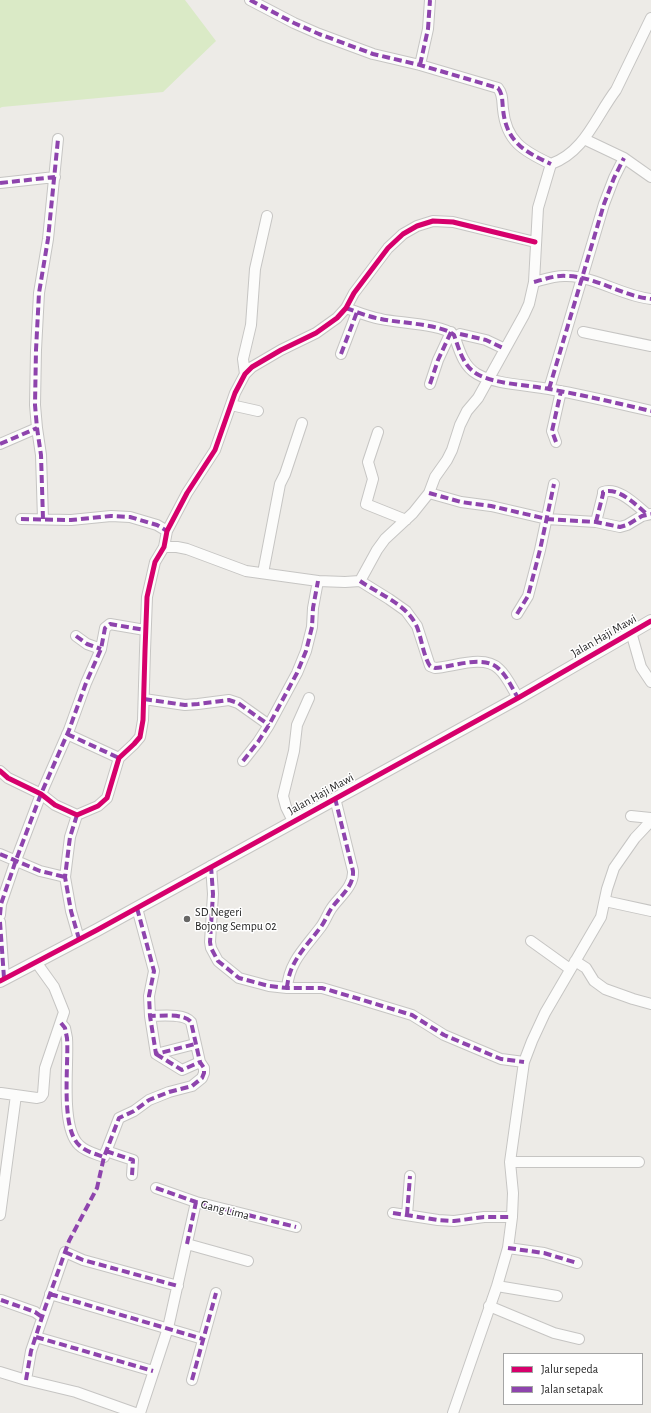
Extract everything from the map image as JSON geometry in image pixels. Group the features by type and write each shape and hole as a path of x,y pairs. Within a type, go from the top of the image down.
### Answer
{"street":[{"path":"250,0 294,23 373,54 420,65 498,88 501,93 506,125 511,136 530,154 551,164 568,155 584,139 603,111 608,100 616,90 651,18"},
{"path":"420,65 428,29 430,0"},
{"path":"584,139 624,158 651,176"},
{"path":"43,519 41,455 35,405 36,350 39,293 48,239 58,140"},
{"path":"549,389 604,204 624,158"},
{"path":"360,581 377,550 385,539 406,520 430,493 435,477 452,450 460,424 478,398 524,315 534,282 538,208 551,164"},
{"path":"0,183 55,177"},
{"path":"245,374 243,359 252,325 255,269 267,216"},
{"path":"0,771 8,778 41,794 55,805 77,815 98,806 107,798 119,758 140,737 143,720 147,597 155,562 164,548 167,531 187,493 215,450 235,393 245,374 252,367 281,350 316,333 337,318 346,308 354,293 388,248 403,234 425,223 433,221 453,222 535,242"},
{"path":"534,282 553,277 567,276 582,278 634,297 651,299"},
{"path":"346,308 381,319 430,326 486,340 505,349"},
{"path":"341,354 357,312"},
{"path":"583,332 651,346"},
{"path":"455,333 454,335 462,357 467,366 476,374 489,379 561,391 651,411"},
{"path":"430,384 438,360 455,333"},
{"path":"556,442 552,431 561,391"},
{"path":"231,405 258,411"},
{"path":"263,573 280,484 302,424"},
{"path":"0,444 37,428"},
{"path":"378,432 368,462 373,479 366,504 406,520"},
{"path":"517,614 528,596 554,484"},
{"path":"430,493 461,502 491,506 547,519 596,522 624,526 649,514 616,492 605,491 601,498 596,522"},
{"path":"21,519 71,520 111,516 130,517 167,531"},
{"path":"164,548 177,547 187,549 238,569 318,580 345,582 360,581 406,611 417,626 429,664 432,667 441,668 478,662 489,663 500,669 518,698"},
{"path":"243,761 258,742 297,673 306,651 312,627 313,608 318,580"},
{"name":"Jalan Haji Mawi","path":"2,980 137,908 518,698 651,621"},
{"path":"0,915 16,860 41,794 67,734 86,682 100,650 105,628 108,624 113,624 145,630"},
{"path":"631,632 641,667 651,682"},
{"path":"76,636 83,642 100,650"},
{"path":"293,821 286,807 284,796 294,751 297,725 309,698"},
{"path":"144,699 185,705 229,700 238,703 268,725"},
{"path":"67,734 119,758"},
{"path":"287,988 288,975 293,965 310,939 321,927 331,909 353,880 353,871 335,798"},
{"path":"77,815 70,837 65,876 71,911 79,939"},
{"path":"631,816 651,820"},
{"path":"453,1413 497,1286 508,1248 512,1217 510,1162 524,1062 544,1013 601,917 607,889 614,868 635,838 651,820"},
{"path":"0,854 40,871 65,876"},
{"path":"211,866 213,894 210,942 214,955 222,965 240,978 269,986 287,988 322,988 412,1015 444,1035 460,1042 501,1059 524,1062"},
{"path":"605,901 651,911"},
{"path":"137,908 154,971 149,996 150,1016 156,1054 182,1070 200,1062"},
{"path":"0,922 2,980"},
{"path":"531,941 572,965 586,968 594,981 605,989 651,1004"},
{"path":"1,1093 37,1098 41,1097 43,1094 45,1068 64,1012 54,987 36,962"},
{"path":"61,1023 65,1028 67,1038 68,1117 73,1137 83,1149 104,1157 119,1118 134,1111 149,1100 169,1092 192,1086 199,1081 203,1075 204,1070 195,1044 191,1022 186,1018 178,1016 150,1016"},
{"path":"156,1054 195,1044"},
{"path":"0,1215 16,1095"},
{"path":"106,1151 133,1160 132,1175"},
{"path":"510,1162 639,1162"},
{"path":"407,1215 410,1176"},
{"name":"Gang Lima","path":"156,1188 196,1202 296,1227"},
{"path":"140,1413 168,1328 196,1202"},
{"path":"393,1213 454,1221 484,1217 512,1217"},
{"path":"187,1244 248,1261"},
{"path":"508,1248 544,1253 576,1262"},
{"path":"26,1380 29,1360 42,1317 65,1252 84,1260 178,1286"},
{"path":"497,1286 557,1296"},
{"path":"50,1294 203,1339"},
{"path":"192,1380 216,1294"},
{"path":"1,1300 35,1312 42,1317"},
{"path":"490,1306 554,1333 579,1339"},
{"path":"36,1337 153,1371"},
{"path":"0,1372 76,1392 135,1413"}],"green space":[{"path":"0,0 185,0 216,41 163,92 0,108"}],"marked path":[{"path":"250,0 319,34 373,54 420,65 498,88 502,95 505,120 512,137 524,149 551,164"},
{"path":"420,65 428,29 430,0"},
{"path":"43,519 41,455 35,405 36,350 39,293 48,239 58,139"},
{"path":"549,389 604,204 624,158"},
{"path":"0,183 55,177"},
{"path":"534,282 559,276 578,277 630,294 651,299"},
{"path":"346,308 377,318 430,326 448,331 454,335 462,357 472,371 492,380 574,394 651,411"},
{"path":"341,354 357,312"},
{"path":"430,384 438,360 451,332"},
{"path":"460,334 486,340 505,349"},
{"path":"556,442 552,431 561,391"},
{"path":"0,444 37,428"},
{"path":"517,614 528,596 540,550 554,484"},
{"path":"596,522 603,492 609,491 621,494 647,514"},
{"path":"429,493 461,502 491,506 547,519 596,522 620,527 627,525 642,516 651,514"},
{"path":"21,519 71,520 111,516 130,517 157,525 167,531"},
{"path":"243,761 269,725 297,673 306,651 312,627 313,608 318,581"},
{"path":"360,581 400,606 413,619 430,666 435,668 468,662 485,662 499,669 509,682 518,698"},
{"path":"0,915 1,904 16,860 41,794 69,730 86,683 101,649 105,628 110,624 145,630"},
{"path":"76,636 87,644 101,649"},
{"path":"144,699 185,705 229,700 238,703 269,725"},
{"path":"67,734 119,758"},
{"path":"287,988 288,979 294,963 303,949 322,926 331,909 349,887 353,877 353,871 335,798"},
{"path":"77,815 70,837 65,877 71,911 79,939"},
{"path":"0,854 40,871 65,877"},
{"path":"211,866 213,894 210,942 211,948 218,961 239,978 269,986 287,988 322,988 356,998 412,1015 444,1035 501,1059 524,1062"},
{"path":"137,908 154,971 149,996 150,1016 156,1054 195,1044"},
{"path":"0,922 4,978"},
{"path":"26,1380 31,1351 45,1308 69,1241 97,1188 104,1157 119,1118 134,1111 149,1100 169,1092 192,1086 202,1078 204,1073 204,1068 200,1062 191,1022 188,1019 178,1016 150,1016"},
{"path":"61,1023 65,1028 67,1038 67,1110 69,1124 73,1136 79,1145 104,1157"},
{"path":"156,1054 182,1070 200,1062"},
{"path":"106,1151 133,1160 132,1175"},
{"path":"407,1215 410,1176"},
{"path":"156,1188 196,1202 296,1227"},
{"path":"187,1244 196,1202"},
{"path":"393,1213 454,1221 484,1217 512,1217"},
{"path":"508,1248 544,1253 577,1263"},
{"path":"65,1252 83,1260 178,1286"},
{"path":"192,1380 216,1293"},
{"path":"50,1294 203,1339"},
{"path":"1,1300 35,1312 42,1317"},
{"path":"36,1337 153,1371"}],"cycle path":[{"path":"0,771 8,778 41,794 55,805 77,815 98,806 107,798 119,758 140,737 143,720 147,597 155,562 164,547 167,531 187,493 215,450 235,393 245,374 252,367 281,350 316,333 337,318 346,308 354,293 388,248 403,234 417,226 433,221 453,222 535,242"},
{"path":"0,981 97,930 518,698 651,621"}],"place":[{"name":"SD Negeri Bojong Sempu 02","path":"187,919"}]}
